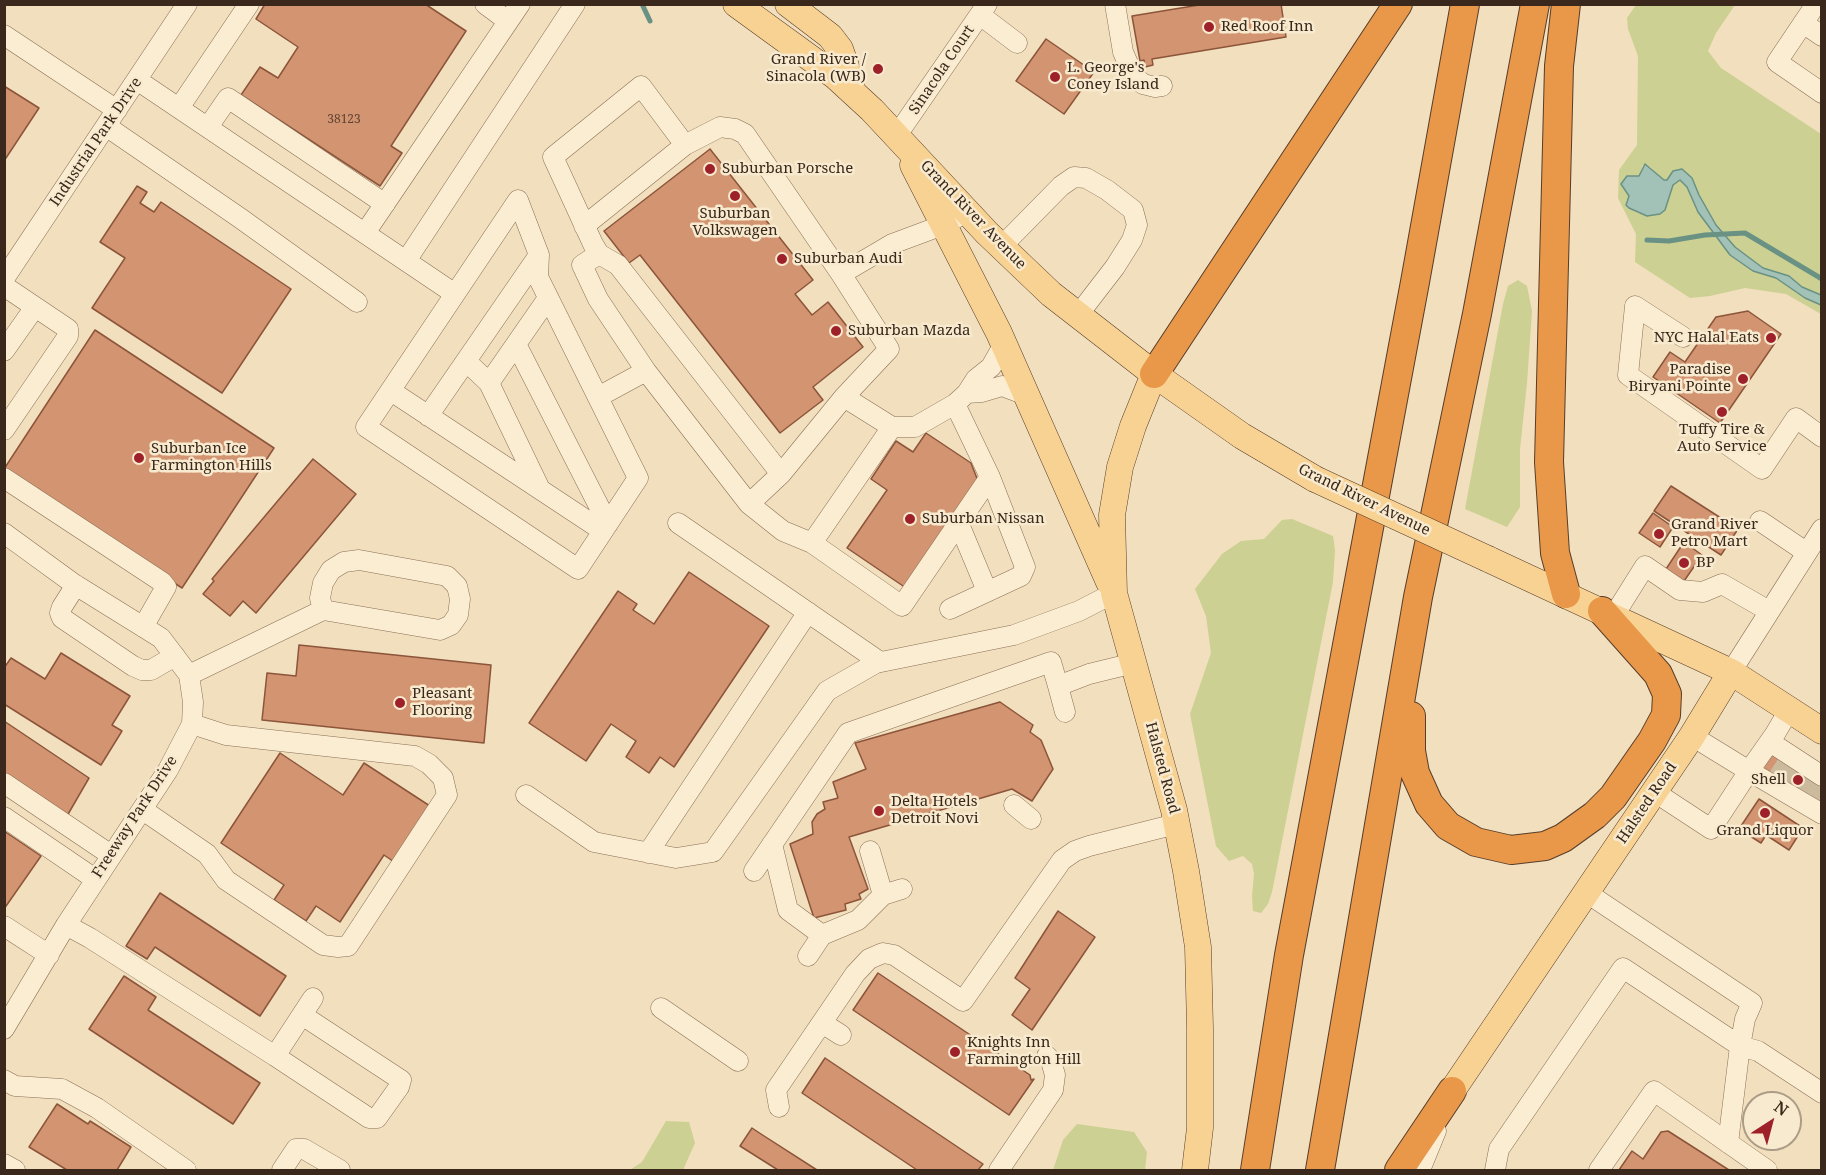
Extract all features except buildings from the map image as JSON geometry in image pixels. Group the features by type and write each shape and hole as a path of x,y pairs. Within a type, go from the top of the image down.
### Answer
{"highway":[{"path":"1154,374 1398,4"},
{"path":"1255,1170 1289,955 1465,4"},
{"path":"1320,1170 1418,597 1477,314 1535,4"},
{"path":"1566,4 1559,66 1549,462 1555,553 1566,594"},
{"path":"1418,597 1411,718 1411,752 1418,781 1429,804 1448,826 1476,842 1493,848 1511,850 1545,846 1578,829 1595,815 1613,797 1633,769 1666,715 1667,694 1658,674 1607,614"},
{"path":"1399,1170 1452,1091"}],"main road":[{"name":"Grand River Avenue","path":"736,4 809,56 853,92 897,135 1001,247 1052,294 1154,374 1242,436 1315,479 1731,672 1821,731"},
{"name":"Grand River Avenue","path":"788,4 830,36 840,49 853,92"},
{"path":"897,135 1004,344 1114,593"},
{"name":"Halsted Road","path":"1154,374 1133,426 1120,467 1112,515 1114,593 1176,824 1198,947 1200,1117 1195,1170"},
{"name":"Halsted Road","path":"1452,1091 1692,736 1731,672"}],"street":[{"name":"Industrial Park Drive","path":"4,279 187,4"},
{"path":"179,108 249,4"},
{"path":"365,233 514,13 485,4"},
{"path":"406,261 575,4"},
{"path":"1115,4 1123,52 1133,75 1143,84 1162,86"},
{"path":"1816,4 1777,62 1821,93"},
{"path":"983,10 1017,43"},
{"name":"Sinacola Court","path":"897,135 983,10"},
{"path":"1803,23 1821,36"},
{"path":"4,35 117,110"},
{"path":"137,80 455,294"},
{"path":"685,145 641,86 554,157 584,226 599,254 618,265 780,474"},
{"path":"208,127 228,98 385,204"},
{"path":"106,126 357,302"},
{"path":"584,226 685,145 720,127 735,129 745,134 841,274 889,349 780,474 749,504"},
{"path":"1001,247 1061,186 1074,177 1086,178 1107,190 1132,210 1137,225 1132,240 1115,267 1078,315"},
{"path":"518,200 538,255 538,278 638,478 578,570 366,427 455,294 518,200"},
{"path":"841,274 892,244 943,225 967,212"},
{"path":"599,254 582,265 598,299 645,371 749,504 783,531 812,543 902,606 990,477"},
{"path":"429,416 538,255"},
{"path":"4,286 68,329 68,336 4,430"},
{"path":"489,383 548,298"},
{"path":"1683,337 1635,306 1628,375 1762,469 1796,418 1821,436"},
{"path":"4,351 35,307"},
{"path":"516,344 606,527"},
{"path":"961,398 976,379 991,367 1004,344"},
{"path":"466,361 489,383 540,489"},
{"path":"598,397 645,371"},
{"path":"844,398 892,427 915,427 961,398 1002,386 1026,395"},
{"path":"391,391 540,489 606,527"},
{"path":"950,609 1021,576 1025,567 961,398"},
{"path":"812,543 892,427"},
{"path":"6,481 162,582 166,587 143,627"},
{"path":"1760,521 1806,552"},
{"path":"678,523 880,662"},
{"path":"958,524 987,591"},
{"name":"Halsted Road","path":"1731,672 1821,529"},
{"name":"Freeway Park Drive","path":"4,533 76,585 161,638 189,675 193,702 192,724 168,770 95,879 7,1019"},
{"path":"189,675 323,610 440,630 451,625 458,615 460,599 457,586 447,576 359,560 344,562 332,570 323,583 320,598 323,610"},
{"path":"1607,614 1645,566 1680,590 1703,592 1722,584 1769,611"},
{"path":"76,585 62,607 60,613 62,618 142,670 151,670 175,656"},
{"path":"526,795 594,842 675,858 713,852 827,691 880,662 1014,635 1079,611 1114,593"},
{"path":"648,853 808,612"},
{"path":"754,871 848,732 1051,662 1065,712"},
{"path":"1058,686 1089,674 1134,663"},
{"path":"1653,792 1711,829 1789,710"},
{"path":"143,810 207,854 226,880 323,945 338,947 348,946 447,795 443,778 429,764 415,756 226,735 192,724"},
{"path":"1692,736 1749,771 1802,783"},
{"path":"1770,742 1802,783"},
{"path":"4,783 111,855"},
{"path":"1014,805 1031,819"},
{"path":"4,818 95,879"},
{"path":"779,1107 776,1090 855,974 869,959 883,953 894,955 963,1001 1062,860 1075,851 1089,846 1176,824"},
{"path":"772,844 784,915 822,935"},
{"path":"808,956 822,935 858,920 892,892 870,851"},
{"path":"1587,893 1752,1003 1745,1019 1740,1046 1728,1143"},
{"path":"66,925 90,938 369,1118 377,1118 399,1087 401,1080 302,1015"},
{"path":"4,926 49,955"},
{"path":"1495,1170 1499,1149 1623,968 1740,1046 1758,1051 1821,1093"},
{"path":"275,1056 313,998"},
{"path":"661,1008 738,1061"},
{"path":"822,1023 841,1035"},
{"path":"999,1170 1006,1145 1053,1090 1055,1075 1047,1056"},
{"path":"4,1080 15,1086 62,1089 98,1108 186,1170"},
{"name":"Halsted Road","path":"1420,1170 1452,1091"},
{"path":"1599,1170 1654,1091 1767,1170"},
{"path":"282,1170 296,1149 304,1149 339,1170"},
{"path":"4,1164 15,1170"}],"green space":[{"path":"1636,5 1735,5 1716,33 1708,51 1721,68 1821,134 1821,295 1802,287 1789,276 1763,268 1735,247 1716,225 1692,178 1682,169 1673,171 1667,180 1664,180 1649,166 1643,165 1639,176 1634,177 1622,187 1630,196 1626,201 1629,208 1640,214 1670,195 1673,185 1680,180 1687,186 1698,212 1730,255 1741,263 1776,278 1805,298 1821,305 1821,314 1786,294 1745,288 1690,298 1635,262 1636,234 1618,198 1619,170 1637,145 1638,56 1628,29 1627,18"},
{"path":"1518,280 1527,286 1532,311 1520,449 1520,507 1507,527 1465,509 1503,304 1508,286"},
{"path":"1292,519 1333,536 1335,550 1333,582 1272,892 1268,904 1261,913 1253,911 1252,864 1243,856 1229,861 1216,846 1190,714 1211,653 1206,616 1195,589 1222,554 1241,541 1264,539 1282,520"},
{"path":"666,1121 689,1122 695,1143 683,1170 630,1170 642,1162"},
{"path":"1077,1124 1134,1132 1147,1152 1145,1170 1053,1170 1063,1140"}],"water":[{"path":"1645,164 1664,180 1667,180 1673,171 1682,169 1692,178 1716,225 1735,247 1763,268 1789,276 1802,287 1821,295 1821,305 1805,298 1776,278 1753,271 1730,255 1698,212 1687,187 1680,180 1673,185 1665,210 1660,214 1647,216 1629,208 1626,205 1629,196 1621,184 1627,176 1639,176"}],"waterway":[{"path":"642,4 650,21"},
{"path":"1647,240 1669,241 1705,235 1745,233 1822,279"}],"tunnel":[{"path":"1777,779 1788,762"},
{"path":"1794,789 1804,772"},
{"path":"1810,798 1820,781"}],"place":[{"name":"Red Roof Inn","path":"1209,27"},
{"name":"Grand River / Sinacola (WB)","path":"878,69"},
{"name":"L. George's Coney Island","path":"1055,77"},
{"name":"Suburban Porsche","path":"710,169"},
{"name":"Suburban Volkswagen","path":"735,196"},
{"name":"Suburban Audi","path":"782,259"},
{"name":"Suburban Mazda","path":"836,331"},
{"name":"NYC Halal Eats","path":"1771,338"},
{"name":"Paradise Biryani Pointe","path":"1743,379"},
{"name":"Tuffy Tire & Auto Service","path":"1722,412"},
{"name":"Suburban Ice Farmington Hills","path":"139,458"},
{"name":"Suburban Nissan","path":"910,519"},
{"name":"Grand River Petro Mart","path":"1659,534"},
{"name":"BP","path":"1684,563"},
{"name":"Pleasant Flooring","path":"400,703"},
{"name":"Shell","path":"1798,780"},
{"name":"Delta Hotels Detroit Novi","path":"879,811"},
{"name":"Grand Liquor","path":"1765,813"},
{"name":"Knights Inn Farmington Hill","path":"955,1052"}]}
